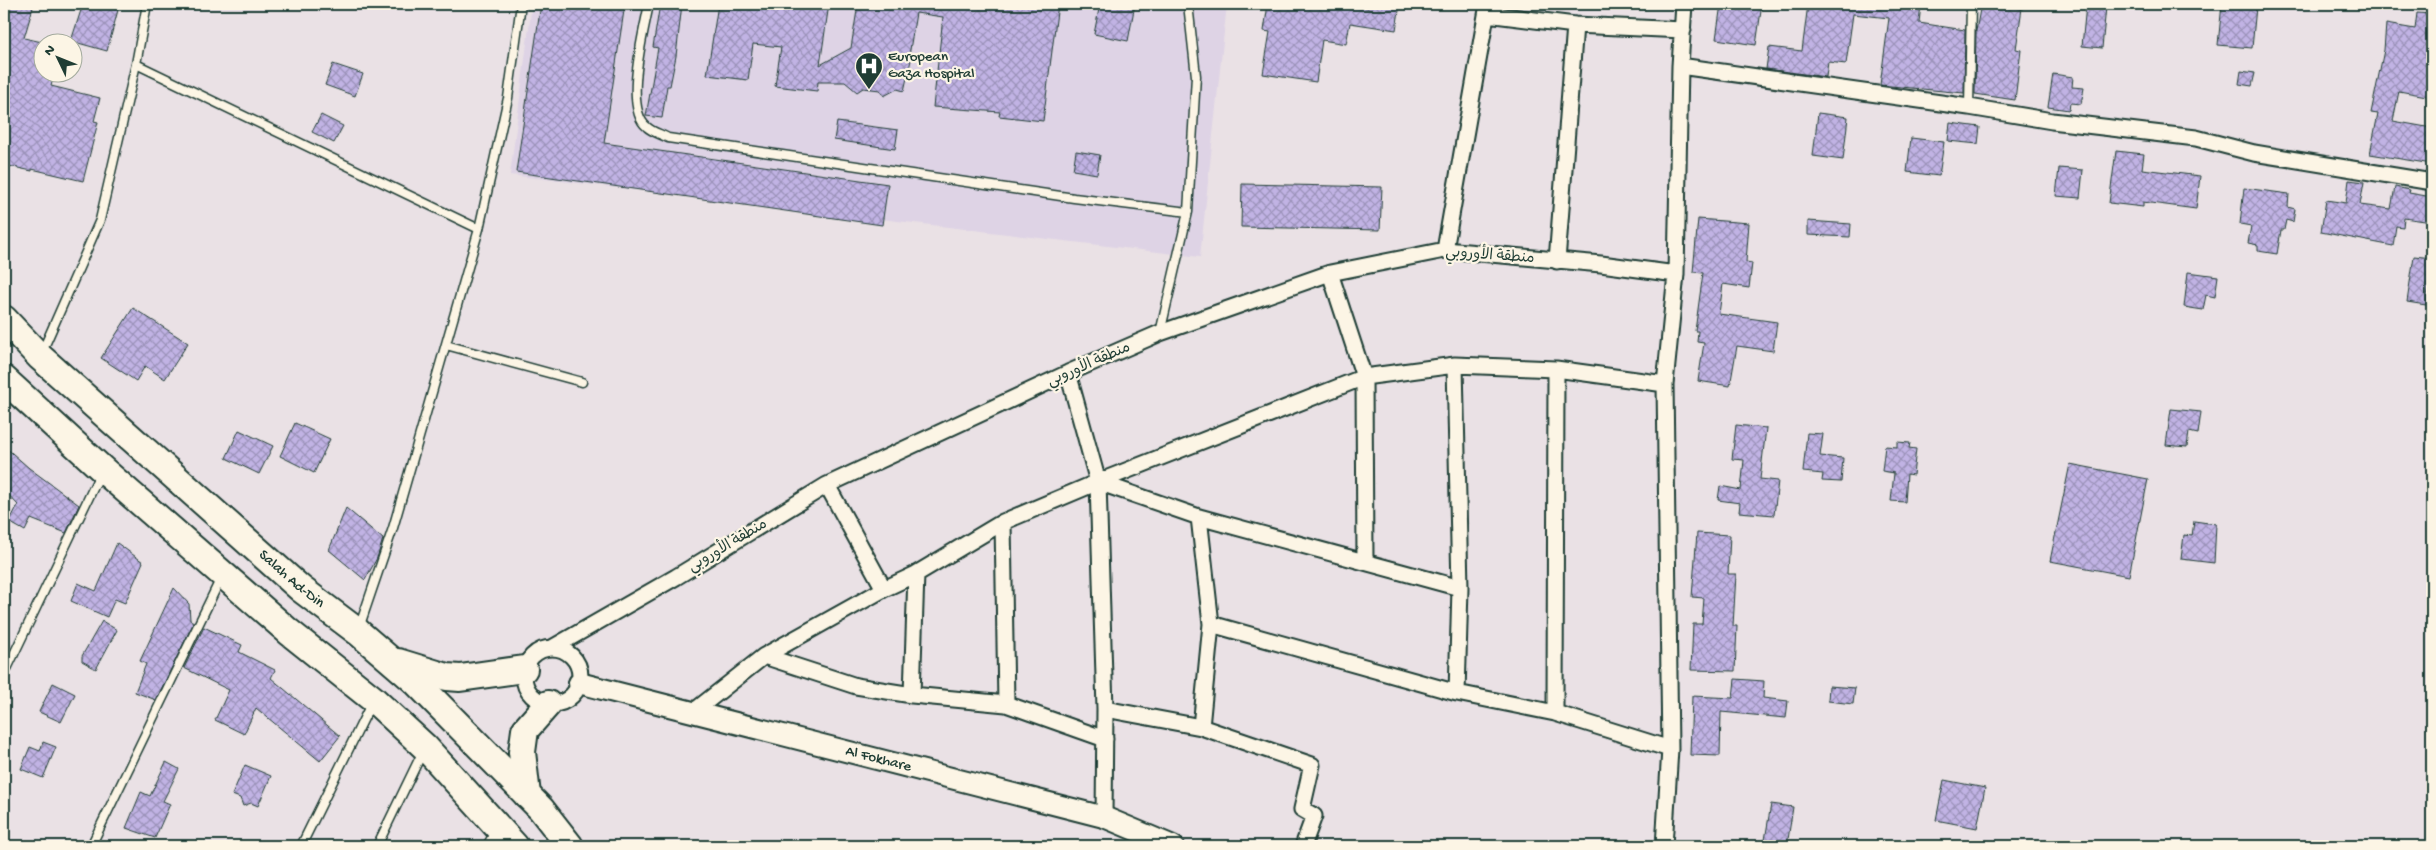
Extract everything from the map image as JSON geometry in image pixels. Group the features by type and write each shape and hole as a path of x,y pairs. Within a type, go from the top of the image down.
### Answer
{"highway":[{"name":"Salah Ad-Din","path":"4,319 40,356 301,589 358,632 442,708 527,795 570,846"},
{"path":"4,379 102,470 289,632 373,700 425,747 493,836 515,846"},
{"path":"389,659 447,677 460,678 524,669"},
{"path":"527,795 522,752 525,730 548,704"}],"street":[{"path":"1664,846 1670,749 1665,384 1676,274 1680,66 1684,4"},
{"path":"1445,250 1488,9 1575,24 1683,30"},
{"path":"1557,261 1575,24"},
{"path":"1680,66 1969,107 2052,121 2196,138 2254,153 2432,182"},
{"name":"منطقة الأوروبي","path":"552,648 676,577 827,485 1068,373 1160,333 1330,273 1445,250 1676,274"},
{"path":"1330,273 1364,377 1365,562"},
{"path":"692,713 764,656 884,589 916,574 1003,522 1098,482 1364,377 1454,365 1556,369 1665,384"},
{"path":"1454,365 1460,588 1457,693"},
{"path":"1555,713 1556,369"},
{"path":"1068,373 1098,482 1105,709 1104,817"},
{"path":"1098,482 1199,517 1460,588"},
{"path":"827,485 884,589"},
{"path":"1199,517 1211,624 1201,727"},
{"path":"1003,522 1006,704"},
{"path":"912,695 916,574"},
{"path":"1211,624 1457,693 1555,713 1670,749"},
{"path":"552,648 569,654 575,660 579,669 580,683 573,695 566,700 548,704 531,696 526,688 524,669 535,653 552,648"},
{"path":"764,656 856,686 912,695 1006,704 1105,739"},
{"name":"Al Fokhare","path":"580,683 1104,817 1173,846"},
{"path":"1105,709 1201,727 1312,765 1302,809 1314,816 1303,846"}],"lane":[{"path":"40,356 100,220 136,64 147,4"},
{"path":"358,632 393,528 479,229 508,98 521,4"},
{"path":"649,4 634,92 639,117 646,127 668,138 1064,197 1188,212"},
{"path":"1160,333 1188,212 1196,76 1188,4"},
{"path":"1969,107 1971,4"},
{"path":"136,64 479,229"},
{"path":"446,345 582,382"},
{"path":"4,675 102,470"},
{"path":"91,846 223,574"},
{"path":"301,846 373,700"},
{"path":"377,846 425,747"}],"shaded area":[{"name":"European Gaza Hospital","path":"532,4 1227,4 1200,257 510,175"}],"building":[{"path":"4,4 34,4 24,38 32,40 32,82 52,82 51,86 100,98 94,121 98,122 83,181 32,169 32,171 4,165"},
{"path":"83,4 93,4 118,10 107,51 82,44 82,32 74,32"},
{"path":"541,4 625,4 604,143 888,184 882,225 516,172"},
{"path":"660,4 682,4 676,56 670,86 667,86 662,118 646,116 658,48 653,47"},
{"path":"718,4 829,4 820,65 851,48 858,4 1058,4 1043,121 999,116 1000,112 933,107 943,17 916,13 909,56 911,60 904,91 897,89 884,96 880,90 863,88 857,92 845,82 818,82 817,91 775,86 781,47 753,44 748,80 707,75"},
{"path":"1100,4 1135,4 1128,41 1094,34"},
{"path":"1268,4 1340,4 1368,8 1369,4 1400,4 1396,30 1350,23 1346,44 1322,40 1316,82 1263,74 1270,32 1264,31"},
{"path":"1721,4 1762,4 1756,45 1716,39"},
{"path":"1808,4 1921,4 1919,23 1965,30 1964,93 1880,85 1889,18 1853,14 1846,64 1828,62 1826,77 1766,69 1769,47 1802,51"},
{"path":"1981,4 2022,8 2016,49 2021,50 2015,100 1975,94 1976,31"},
{"path":"2222,4 2256,7 2252,48 2218,45"},
{"path":"2086,5 2106,7 2102,48 2082,46"},
{"path":"2417,13 2432,14 2432,97 2399,91 2393,121 2432,128 2432,164 2370,154 2378,114 2371,113 2384,50 2386,24 2415,29"},
{"path":"333,64 363,74 355,96 325,85"},
{"path":"2241,71 2255,73 2252,86 2239,84"},
{"path":"2053,74 2073,77 2072,87 2084,88 2081,104 2070,103 2069,110 2048,107"},
{"path":"1818,113 1848,117 1843,160 1813,156"},
{"path":"321,115 343,126 334,143 312,132"},
{"path":"837,122 898,130 895,149 834,140"},
{"path":"1950,123 1980,127 1978,144 1948,141"},
{"path":"1911,138 1944,142 1939,176 1907,172"},
{"path":"1076,151 1100,155 1097,174 1073,170"},
{"path":"2116,151 2144,154 2142,169 2200,176 2196,209 2143,202 2143,207 2109,203"},
{"path":"2059,168 2083,170 2080,198 2056,196"},
{"path":"2349,180 2364,182 2360,205 2391,209 2395,187 2410,190 2409,193 2432,197 2432,222 2404,218 2403,227 2396,226 2393,246 2321,232 2326,200 2346,203"},
{"path":"1242,184 1382,187 1380,230 1241,227"},
{"path":"2244,188 2289,194 2288,207 2295,209 2293,222 2286,220 2284,230 2281,230 2277,254 2258,251 2258,245 2248,243 2251,226 2240,224"},
{"path":"1698,219 1749,223 1746,262 1752,263 1749,288 1723,284 1719,314 1777,322 1773,351 1737,346 1730,386 1698,381 1704,343 1697,342 1698,331 1695,331 1703,273 1693,272"},
{"path":"1808,221 1851,224 1850,237 1808,235"},
{"path":"2414,256 2432,258 2426,305 2407,302"},
{"path":"2188,272 2218,276 2215,297 2206,295 2203,310 2184,307"},
{"path":"133,308 188,343 165,379 145,366 136,381 101,358"},
{"path":"2171,409 2201,412 2198,434 2189,432 2187,447 2166,445"},
{"path":"295,423 330,439 314,473 280,456"},
{"path":"1736,425 1766,428 1760,479 1778,481 1774,515 1739,512 1740,503 1718,500 1720,486 1741,490 1744,460 1732,459"},
{"path":"239,430 273,446 259,474 226,458"},
{"path":"1807,433 1823,434 1820,456 1843,458 1841,482 1822,481 1823,474 1803,472"},
{"path":"1897,442 1910,443 1909,448 1916,449 1913,475 1907,474 1905,502 1891,501 1894,473 1882,471 1885,446 1897,447"},
{"path":"4,446 29,468 79,505 66,533 31,519 25,531 9,522 18,505 4,490"},
{"path":"2070,464 2148,479 2129,576 2050,561"},
{"path":"346,508 383,539 377,558 365,580 329,550"},
{"path":"2194,521 2216,524 2214,563 2181,559 2184,535 2192,536"},
{"path":"1697,533 1730,535 1728,574 1736,574 1733,626 1737,626 1735,671 1691,670 1693,624 1702,624 1704,598 1692,597"},
{"path":"117,543 143,562 125,603 115,599 107,617 71,601 78,583 96,591"},
{"path":"174,588 189,604 190,620 194,622 156,700 135,692 146,664 140,661"},
{"path":"102,621 117,630 96,669 82,661 82,656"},
{"path":"204,627 242,645 239,652 275,670 271,678 340,736 320,761 256,708 244,734 215,720 229,690 184,668"},
{"path":"1735,679 1764,681 1763,698 1788,701 1786,718 1721,712 1720,756 1690,755 1692,696 1733,698"},
{"path":"53,683 75,694 61,722 39,712"},
{"path":"1829,686 1855,688 1853,704 1828,701"},
{"path":"43,742 56,747 43,778 21,769 30,747 40,751"},
{"path":"166,762 179,769 163,801 170,804 155,838 126,828 141,792 150,796"},
{"path":"245,765 271,776 258,806 251,803 243,806 240,798 232,795"},
{"path":"1944,780 1985,788 1977,828 1936,820"},
{"path":"1771,804 1793,807 1787,846 1764,846"}],"place":[{"name":"European Gaza Hospital","path":"869,90"}]}
